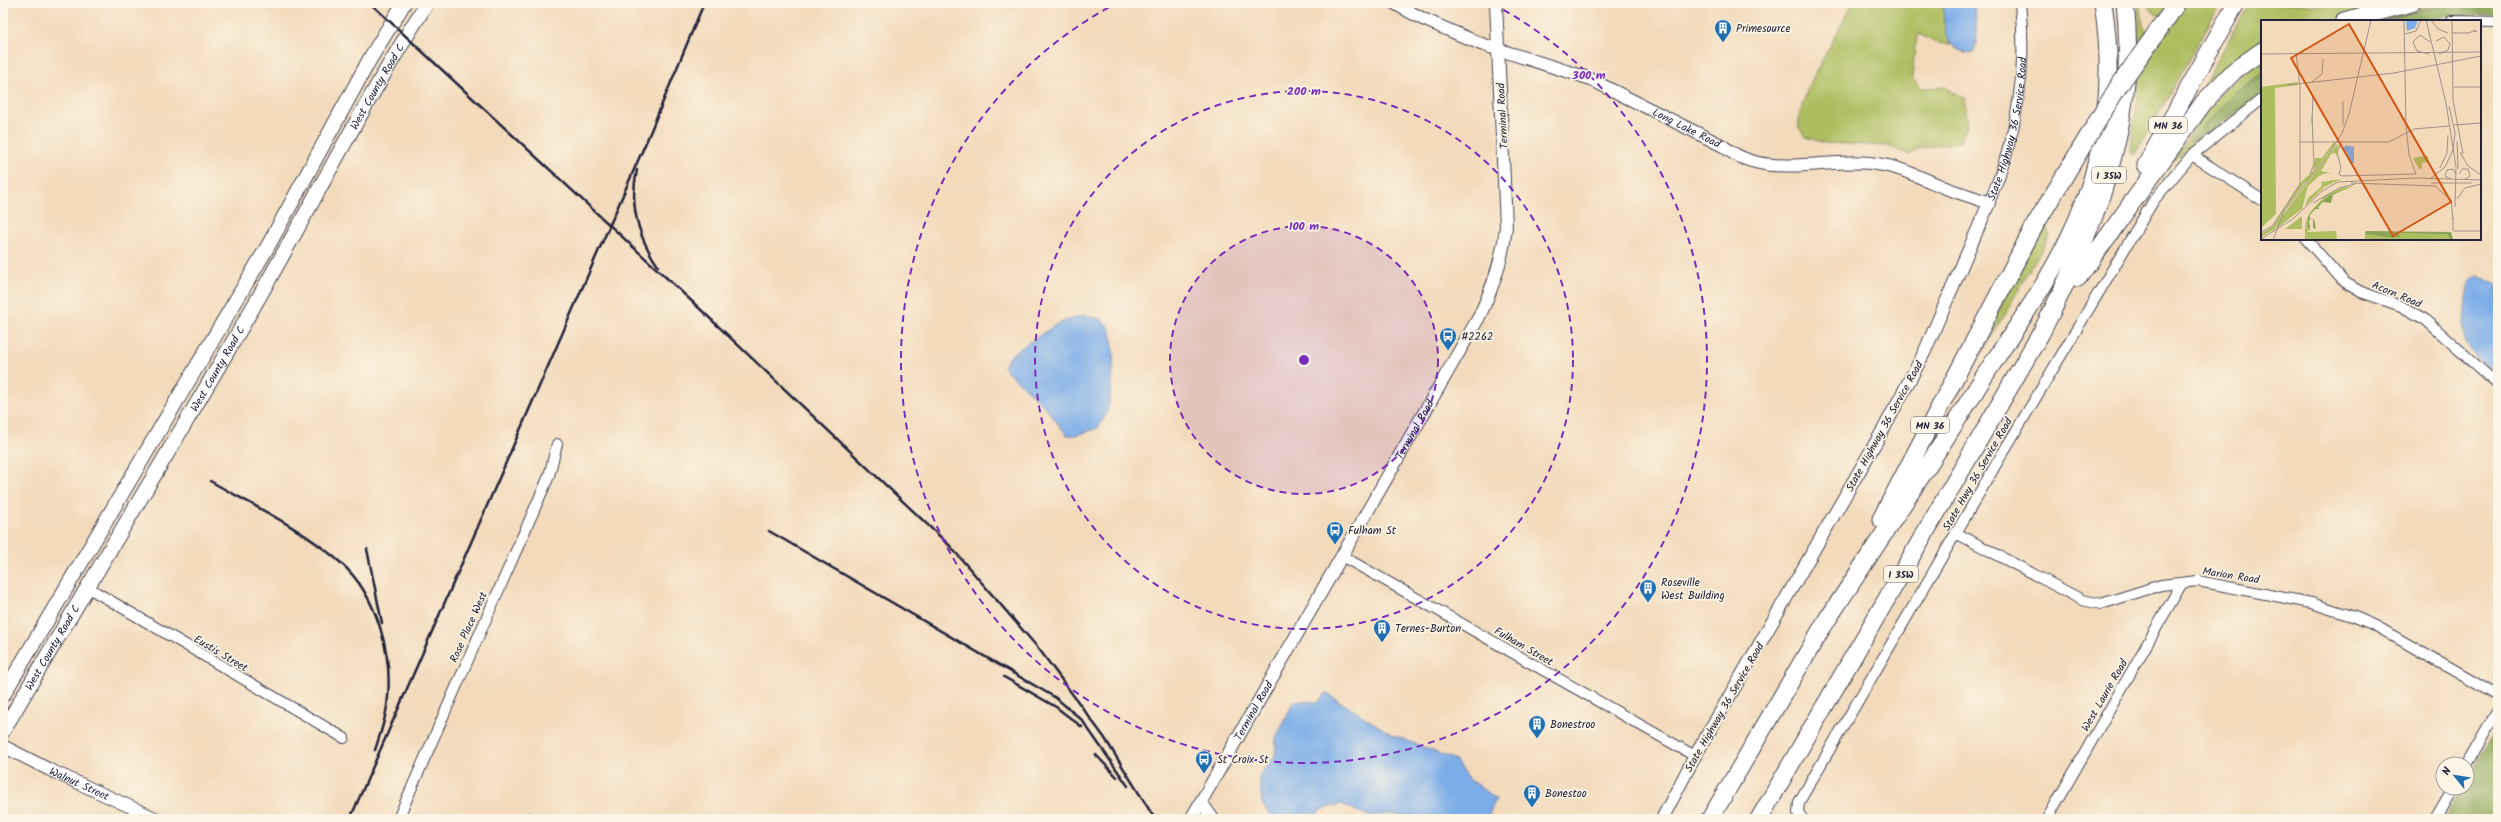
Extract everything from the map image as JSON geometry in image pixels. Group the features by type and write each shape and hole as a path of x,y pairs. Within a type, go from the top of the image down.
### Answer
{"highway":[{"name":"I 35W","path":"1710,819 1824,625 1963,411 2058,258 2078,219 2095,169 2107,119 2108,50 2103,3"},
{"name":"I 35W","path":"1760,818 2041,334 2088,235 2110,173 2123,108 2127,42 2125,3"},
{"name":"MN 36","path":"2041,334 2098,247 2236,3"},
{"path":"2348,20 2411,3"},
{"name":"MN 36","path":"1824,625 2035,225 2106,105 2173,9"},
{"path":"2098,247 2204,102 2235,70 2261,52"}],"main road":[{"name":"West County Road C","path":"3,695 268,246 371,57 404,3"},
{"name":"West County Road C","path":"3,731 87,587 200,399 386,69 426,3"}],"street":[{"name":"Long Lake Road","path":"1394,3 1423,19 1498,50 1588,78 1723,146 1735,156 1753,162 1794,166 1857,161 1878,164 1911,173 1989,203"},
{"name":"Terminal Road","path":"1191,819 1479,317 1498,271 1504,242 1506,200 1496,3"},
{"name":"State Highway 36 Service Road","path":"1662,819 1695,756 1883,430 1924,353 1989,203 2008,151 2016,119 2023,60 2020,3"},
{"path":"2481,22 2498,22"},
{"name":"State Hwy 36 Service Road","path":"1800,816 1799,802 1956,533 2154,200 2192,155 2261,101"},
{"path":"2192,155 2261,199"},
{"name":"Acorn Road","path":"2307,240 2344,282 2361,292 2400,306 2426,320 2498,385"},
{"name":"Rose Place West","path":"398,819 549,476 557,444"},
{"name":"Marion Road","path":"1956,533 2082,600 2093,603 2110,602 2161,584 2198,581 2311,603 2355,617 2387,632 2498,696"},
{"name":"Fulham Street","path":"1342,556 1695,756"},
{"name":"West Laurie Road","path":"2046,819 2182,583"},
{"name":"Eustis Street","path":"87,587 344,738"},
{"path":"2472,756 2498,710"},
{"name":"Walnut Street","path":"3,746 157,819"},
{"path":"2435,819 2448,796"},
{"path":"1201,802 1213,819"}],"green space":[{"path":"1853,3 1943,3 1944,21 1950,44 1936,43 1919,34 1915,46 1912,78 1922,88 1945,87 1964,98 1967,120 1961,142 1920,148 1910,155 1888,146 1825,143 1806,137 1799,128 1798,118 1809,85"},
{"path":"2138,3 2141,3 2143,26 2148,31 2139,43"},
{"path":"2145,3 2169,3 2159,16"},
{"path":"2186,3 2221,3 2136,153 2132,154 2131,149 2140,68 2167,31 2171,32 2171,25"},
{"path":"2249,3 2363,5 2396,3 2331,20 2261,20 2261,47 2193,104"},
{"path":"2430,3 2498,3 2498,7 2469,4 2447,4 2382,19 2366,20"},
{"path":"2463,3 2498,7 2498,16 2466,15 2424,20 2384,20 2440,5"},
{"path":"2261,60 2261,75 2246,84 2191,142 2193,143 2170,164 2220,93"},
{"path":"2261,75 2261,95 2209,133 2207,132 2193,143 2190,141 2234,94"},
{"path":"2045,223 2050,236 1959,392 1956,390"},
{"path":"2498,726 2498,819 2444,819 2457,796 2475,796 2475,766"}],"water":[{"path":"1943,3 1975,3 1977,44 1973,53 1963,52 1951,43 1945,29"},
{"path":"2478,275 2498,284 2498,370 2488,366 2479,359 2468,347 2464,338 2464,321 2469,284 2470,280"},
{"path":"1083,315 1103,321 1108,326 1111,333 1113,343 1113,368 1111,394 1107,412 1098,428 1077,435 1067,435 1044,406 1003,367 1012,354 1057,324"},
{"path":"1326,693 1391,734 1455,760 1466,777 1496,799 1487,819 1403,819 1395,814 1368,816 1341,804 1320,810 1314,819 1272,819 1262,803 1259,775 1275,756 1276,738 1294,701 1318,702"}],"railway":[{"path":"370,3 699,308 950,546 1039,649 1104,737 1155,819"},
{"path":"350,819 647,140 704,3"},
{"path":"637,170 634,196 637,220 645,244 658,266"},
{"path":"210,481 311,539 341,563 354,577 365,593 374,610 380,629 388,668 389,687 387,706 384,723 375,750"},
{"path":"769,531 1056,698 1082,720 1128,786"},
{"path":"367,549 382,623"},
{"path":"1004,677 1056,707 1082,727"},
{"path":"1096,755 1117,777"},
{"path":"529,813 539,819"}],"place":[{"name":"Primesource","path":"1723,43"},
{"name":"#2262","path":"1448,351"},
{"name":"Fulham St","path":"1335,545"},
{"name":"Roseville West Building","path":"1648,603"},
{"name":"Ternes-Burton","path":"1382,643"},
{"name":"Bonestroo","path":"1537,739"},
{"name":"St Croix St","path":"1204,774"},
{"name":"Bonestoo","path":"1532,808"}]}
